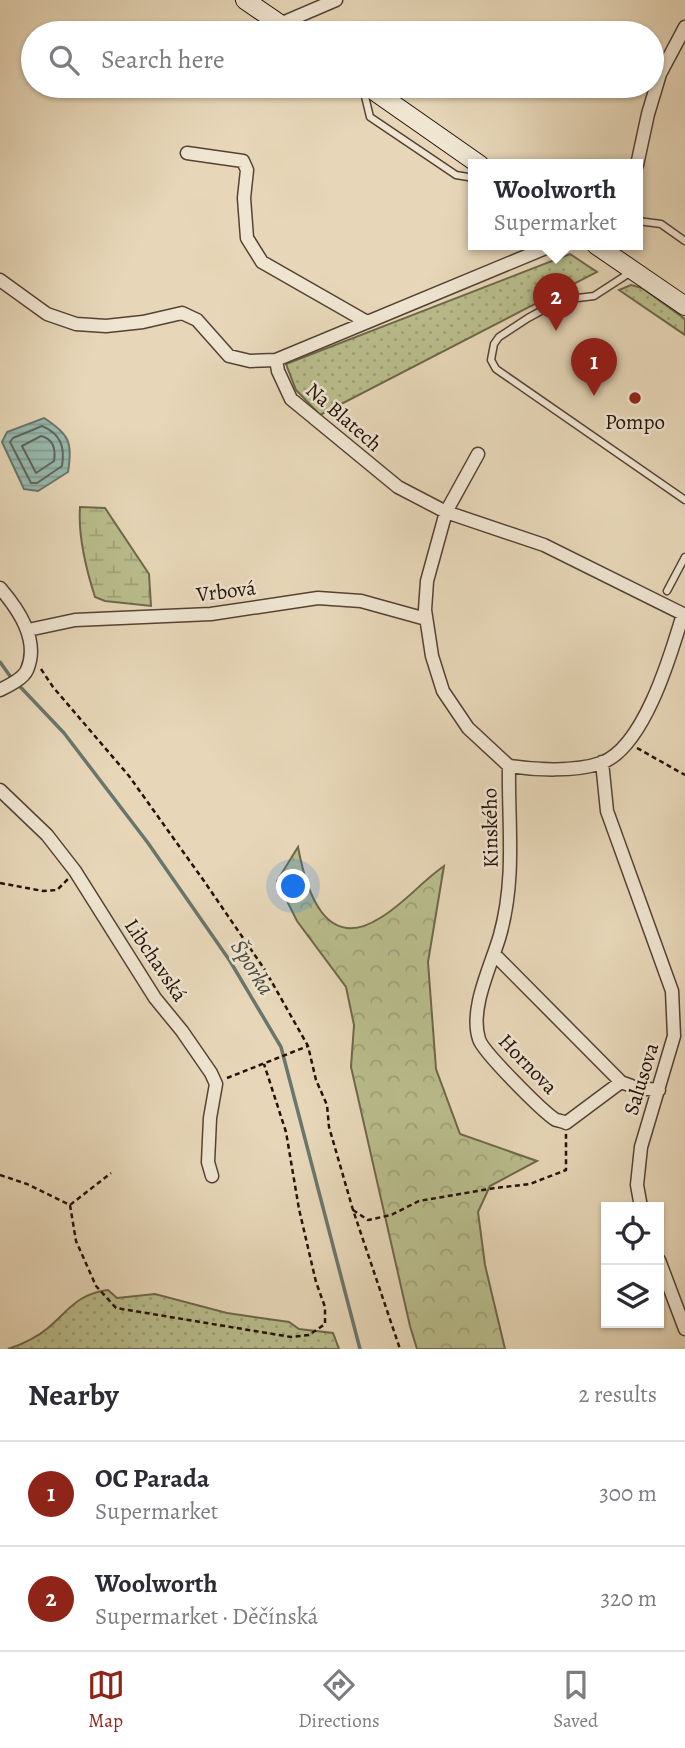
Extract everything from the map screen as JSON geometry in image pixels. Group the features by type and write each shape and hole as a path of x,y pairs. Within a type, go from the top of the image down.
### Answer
{"main road":[{"path":"245,0 275,21"},
{"path":"382,98 471,159"},
{"path":"607,250 685,306"}],"street":[{"path":"301,21 336,0"},
{"path":"664,66 685,27"},
{"path":"639,159 653,98"},
{"path":"187,153 243,161 247,170 244,198 247,238 262,262 367,322"},
{"path":"0,280 47,314 76,324 106,326 143,322 181,313 197,320 229,356 277,365 367,322 541,250"},
{"name":"Na Blatech","path":"277,365 291,399 398,487 446,512 544,545 684,614"},
{"name":"Kinského","path":"478,454 446,512 427,581 426,619 432,656 443,691 468,728 509,766 512,835 510,880 494,954"},
{"path":"0,587 15,606 27,630 30,653 25,671 3,689"},
{"name":"Vrbová","path":"27,630 75,620 211,614 318,598 361,601 426,619"},
{"path":"509,766 560,769 602,762 628,743 647,712 684,614"},
{"name":"Salusova","path":"602,762 607,811 672,991 674,1036 641,1147 637,1185 640,1202"},
{"name":"Libchavská","path":"0,790 47,835 75,871 155,998 182,1031 216,1084"},
{"path":"494,954 621,1082 637,1088 659,1090"},
{"name":"Hornova","path":"494,954 485,978 478,1016 478,1039 488,1053 539,1105 556,1120 566,1123 621,1082"},
{"path":"672,991 685,987"},
{"path":"212,1176 208,1162 210,1118 216,1084"},
{"path":"661,1265 685,1329"}],"lane":[{"path":"367,98 370,117 456,175 468,177"},
{"path":"643,222 661,224 685,241"},
{"path":"633,270 594,296 561,300 528,318 499,337 494,344 491,360 496,369 685,500"},
{"path":"667,592 685,557"}],"path":[{"path":"25,671 43,670 53,687 129,776 265,970 308,1046 316,1080 327,1105 329,1127 353,1210 400,1349"},
{"path":"628,743 685,775"},
{"path":"0,883 43,891 57,890 75,871"},
{"path":"216,1084 308,1046"},
{"path":"70,1205 76,1241 96,1286 116,1308 291,1337 309,1335 326,1324 325,1307 316,1282 299,1209 286,1132 264,1064"},
{"path":"353,1210 368,1220 391,1215 419,1201 542,1180 566,1170 566,1123"},
{"path":"70,1205 111,1173"},
{"path":"0,1175 27,1184 70,1205"}],"green space":[{"path":"570,254 597,272 320,415 296,390 286,364"},
{"path":"631,285 642,288 685,319 685,335 619,290"},
{"path":"80,507 105,508 149,574 151,606 105,601 95,597 83,552"},
{"path":"298,847 306,881 321,912 332,922 345,928 361,927 380,918 444,866 428,962 436,1069 460,1134 537,1161 490,1186 478,1212 485,1265 505,1349 417,1349 351,1067 354,1025 346,987 297,921 277,881"},
{"path":"108,1290 117,1298 155,1294 227,1313 289,1322 299,1329 333,1333 339,1349 8,1349 39,1335 81,1299"}],"water":[{"path":"44,418 59,429 67,440 70,453 68,472 38,491 24,489 2,442 7,432"}],"waterway":[{"name":"Šporka","path":"0,662 64,733 148,843 230,961 281,1047 360,1349"}],"place":[{"name":"Woolworth","path":"556,331"},
{"name":"OC Parada","path":"594,396"},
{"name":"Pompo","path":"635,398"}]}
